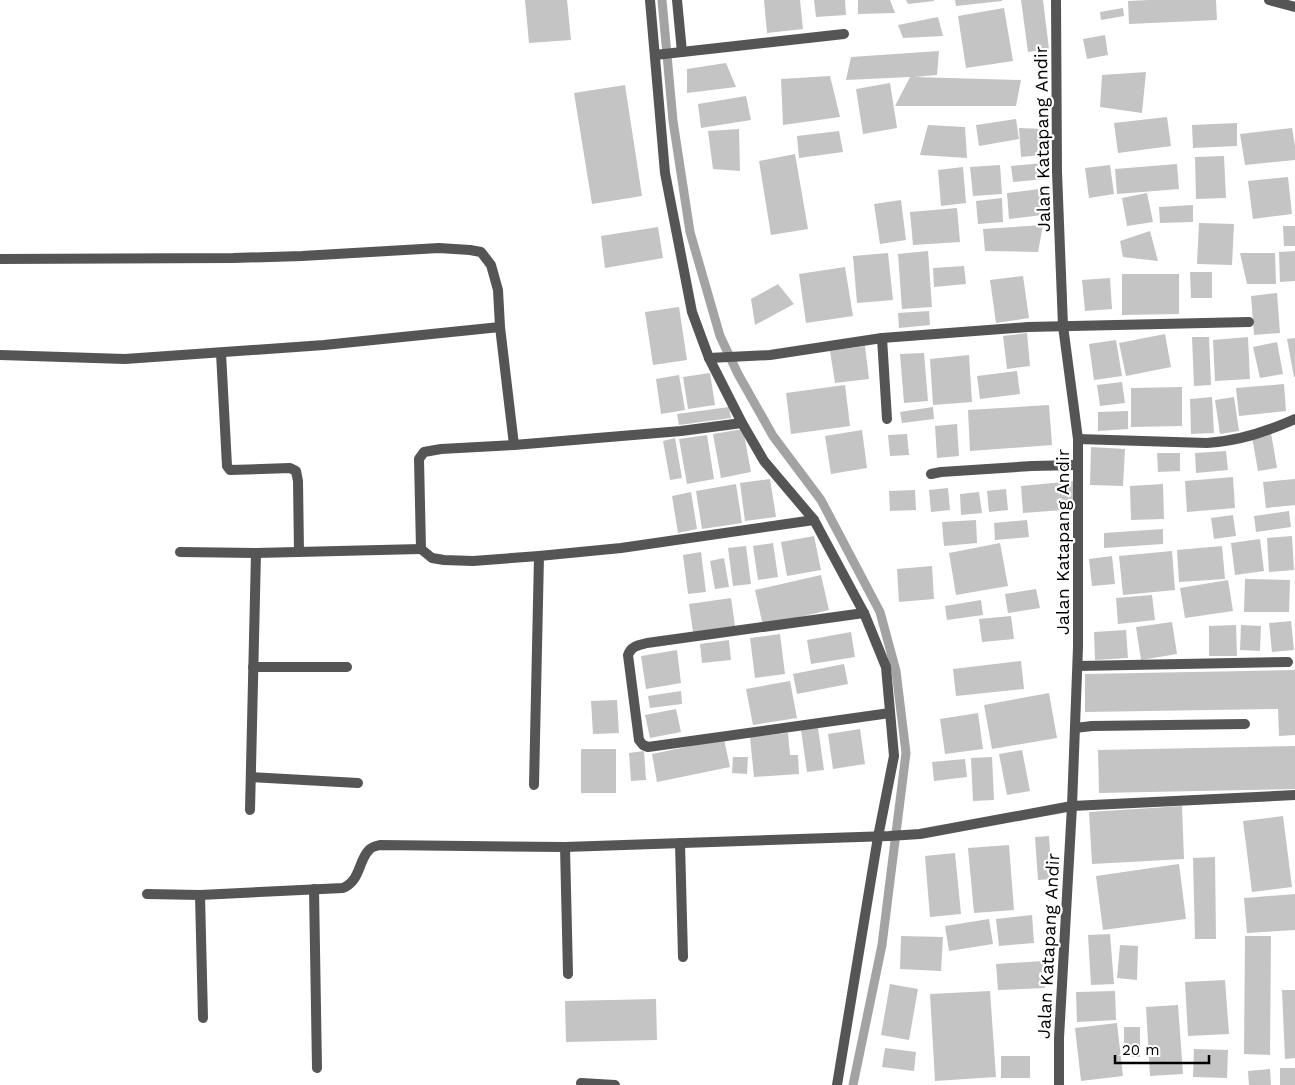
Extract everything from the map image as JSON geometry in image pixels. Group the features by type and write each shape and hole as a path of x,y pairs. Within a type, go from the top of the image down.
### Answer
{"street":[{"path":"650,0 668,54"},
{"path":"677,0 668,54 665,173 692,312 742,423 764,461 814,520 864,613 886,667 894,756 884,837 837,1085"},
{"name":"Jalan Katapang Andir","path":"1056,0 1057,172 1062,326 1078,439 1078,666 1059,1038 1059,1085"},
{"path":"1269,0 1295,7"},
{"path":"668,54 844,34"},
{"path":"0,259 234,258 439,248 481,252 491,265 498,290 500,328 514,446"},
{"path":"712,358 770,355 882,338 1028,327 1249,322"},
{"path":"0,355 124,359 324,346 500,328"},
{"path":"882,338 887,419"},
{"path":"221,353 227,466 230,470 290,468 296,471 298,481 299,552"},
{"path":"1078,439 1225,442 1239,440 1295,419"},
{"path":"421,549 419,459 424,452 441,449 514,446 681,431 742,423"},
{"path":"931,474 1077,465"},
{"path":"180,552 256,553 421,549 432,558 473,560 622,548 814,520"},
{"path":"250,810 256,553"},
{"path":"534,785 539,556"},
{"path":"864,613 647,643 633,648 628,655 639,740 643,745 648,746 890,713"},
{"path":"1078,666 1288,662"},
{"path":"253,667 348,668"},
{"path":"1075,728 1092,726 1245,724"},
{"path":"251,777 358,783"},
{"path":"147,894 200,895 343,888 350,885 355,878 368,851 380,844 565,848 884,837 920,834 1072,806 1295,795"},
{"path":"680,844 683,957"},
{"path":"565,848 568,974"},
{"path":"314,889 317,1068"},
{"path":"200,895 203,1018"},
{"path":"581,1083 615,1085"}],"building":[{"path":"525,0 567,0 571,40 529,43"},
{"path":"764,0 800,0 803,29 767,33"},
{"path":"814,0 845,0 846,15 816,17"},
{"path":"858,0 890,0 895,13 858,14"},
{"path":"906,0 934,0 934,1 908,4"},
{"path":"955,0 1002,0 1002,1 956,6"},
{"path":"1021,0 1043,0 1049,49 1028,52"},
{"path":"1216,0 1217,20 1129,24 1128,1"},
{"path":"1004,8 1013,61 966,68 958,16"},
{"path":"1123,8 1124,16 1101,20 1100,12"},
{"path":"938,17 943,36 903,38 898,25"},
{"path":"1105,35 1108,55 1087,59 1083,39"},
{"path":"939,51 937,75 914,77 1021,80 1016,106 895,106 910,77 846,80 851,57"},
{"path":"726,63 736,87 687,93 687,69"},
{"path":"1146,72 1142,113 1100,107 1102,75"},
{"path":"830,76 840,117 783,125 781,79"},
{"path":"890,83 897,128 863,134 856,89"},
{"path":"625,85 642,196 592,204 574,93"},
{"path":"746,96 751,120 701,128 698,104"},
{"path":"1167,117 1171,146 1118,153 1114,123"},
{"path":"1016,119 1019,139 979,146 976,125"},
{"path":"1237,123 1237,146 1193,148 1192,125"},
{"path":"928,125 965,127 967,158 920,155"},
{"path":"1019,128 1044,129 1042,155 1021,157"},
{"path":"1292,128 1295,160 1245,165 1240,134"},
{"path":"739,129 740,171 713,169 708,131"},
{"path":"839,131 843,152 799,158 797,136"},
{"path":"795,154 808,229 771,235 759,161"},
{"path":"1224,156 1226,198 1196,199 1195,157"},
{"path":"1044,163 1045,179 1013,182 1011,166"},
{"path":"1177,164 1179,189 1117,194 1115,169"},
{"path":"1000,165 1002,194 973,196 970,167"},
{"path":"1110,165 1114,194 1089,198 1085,168"},
{"path":"963,167 966,203 941,206 938,170"},
{"path":"1288,177 1292,214 1253,219 1248,181"},
{"path":"1047,188 1050,214 1009,219 1007,193"},
{"path":"1147,193 1153,222 1127,226 1122,198"},
{"path":"1002,198 1003,222 978,224 976,201"},
{"path":"901,200 906,240 880,244 874,204"},
{"path":"1193,205 1193,222 1160,223 1159,207"},
{"path":"957,208 960,242 913,245 910,212"},
{"path":"1199,223 1234,224 1232,265 1197,264"},
{"path":"1043,225 1038,252 985,251 983,229"},
{"path":"1283,226 1295,226 1295,246 1284,246"},
{"path":"658,227 663,258 605,268 601,236"},
{"path":"1150,231 1158,261 1123,257 1120,241"},
{"path":"928,251 932,307 902,309 898,254"},
{"path":"1295,251 1295,281 1280,282 1279,252"},
{"path":"888,253 893,300 857,303 853,256"},
{"path":"1240,253 1275,253 1276,284 1247,284"},
{"path":"964,266 966,284 934,287 933,268"},
{"path":"845,267 853,316 806,323 799,274"},
{"path":"1190,272 1212,272 1212,298 1191,298"},
{"path":"1122,274 1179,274 1179,314 1122,315"},
{"path":"1023,276 1029,318 996,323 990,280"},
{"path":"1110,278 1112,309 1085,311 1082,280"},
{"path":"778,284 794,304 755,325 751,299"},
{"path":"1277,293 1280,333 1254,335 1251,296"},
{"path":"679,307 687,360 653,365 645,312"},
{"path":"929,311 930,325 899,328 898,313"},
{"path":"1027,333 1030,366 1007,369 1003,336"},
{"path":"1165,334 1171,367 1126,376 1119,343"},
{"path":"1192,337 1209,337 1211,385 1194,386"},
{"path":"1248,337 1250,379 1215,381 1213,340"},
{"path":"1295,338 1295,377 1294,377 1287,339"},
{"path":"1116,340 1122,376 1094,380 1089,344"},
{"path":"1277,342 1283,374 1260,378 1253,347"},
{"path":"865,346 869,379 835,383 830,351"},
{"path":"924,353 928,401 904,403 900,354"},
{"path":"969,355 972,402 933,405 930,359"},
{"path":"1017,371 1020,394 980,399 977,376"},
{"path":"710,373 715,405 688,409 683,377"},
{"path":"679,375 685,410 661,414 656,379"},
{"path":"1122,382 1125,403 1100,406 1097,385"},
{"path":"1284,384 1286,411 1239,416 1236,388"},
{"path":"845,385 850,426 791,434 786,393"},
{"path":"1182,387 1182,426 1131,427 1131,388"},
{"path":"1212,397 1214,433 1191,434 1190,399"},
{"path":"1234,397 1239,431 1220,434 1215,400"},
{"path":"1049,405 1052,445 970,451 968,410"},
{"path":"729,407 731,418 679,425 677,414"},
{"path":"933,407 934,419 902,423 900,412"},
{"path":"1128,411 1128,429 1098,431 1098,412"},
{"path":"957,424 959,456 937,458 935,426"},
{"path":"743,429 751,472 721,478 713,434"},
{"path":"862,430 867,468 831,474 825,436"},
{"path":"1271,433 1277,468 1258,471 1252,437"},
{"path":"907,434 909,455 890,456 888,435"},
{"path":"707,435 714,479 687,484 679,439"},
{"path":"675,438 682,478 670,480 663,441"},
{"path":"1091,447 1125,449 1123,486 1090,485"},
{"path":"1226,451 1228,470 1196,473 1195,453"},
{"path":"1157,453 1180,453 1180,471 1158,472"},
{"path":"1233,477 1235,508 1187,512 1185,481"},
{"path":"770,479 776,517 745,521 740,483"},
{"path":"1295,479 1295,505 1266,508 1263,482"},
{"path":"1074,481 1076,509 1023,513 1021,486"},
{"path":"736,484 742,523 702,529 696,491"},
{"path":"1163,484 1164,519 1131,520 1130,486"},
{"path":"948,488 950,510 931,512 929,490"},
{"path":"1006,489 1008,510 989,512 987,491"},
{"path":"915,490 916,510 890,511 889,491"},
{"path":"691,492 697,529 678,533 672,496"},
{"path":"979,492 982,513 961,515 960,494"},
{"path":"1289,511 1291,527 1256,532 1254,516"},
{"path":"1233,515 1236,536 1214,539 1211,518"},
{"path":"976,520 977,543 944,546 942,522"},
{"path":"1027,520 1029,537 995,540 994,523"},
{"path":"1163,529 1163,544 1104,548 1104,533"},
{"path":"814,536 821,570 787,576 781,542"},
{"path":"1292,536 1294,570 1269,572 1267,538"},
{"path":"1260,539 1264,571 1235,575 1231,543"},
{"path":"773,543 778,577 758,580 753,546"},
{"path":"1000,543 1008,586 956,595 949,553"},
{"path":"746,546 751,584 733,586 728,548"},
{"path":"1222,546 1225,579 1179,582 1177,550"},
{"path":"1172,551 1175,590 1123,595 1119,556"},
{"path":"701,552 706,592 688,594 683,555"},
{"path":"1112,556 1115,584 1092,586 1089,559"},
{"path":"724,558 729,587 715,589 710,561"},
{"path":"932,566 934,599 899,602 897,569"},
{"path":"821,575 829,610 763,626 755,590"},
{"path":"1245,579 1290,580 1289,612 1244,612"},
{"path":"1228,580 1233,611 1185,618 1180,588"},
{"path":"1036,589 1040,608 1008,613 1005,594"},
{"path":"1152,595 1155,620 1118,624 1116,598"},
{"path":"731,598 735,626 693,632 689,604"},
{"path":"981,600 983,615 947,620 945,606"},
{"path":"1011,616 1014,639 982,642 979,619"},
{"path":"1291,621 1294,650 1272,652 1269,623"},
{"path":"1172,622 1177,654 1141,660 1136,627"},
{"path":"1236,625 1237,656 1209,656 1209,626"},
{"path":"1241,625 1261,626 1260,651 1240,650"},
{"path":"1126,630 1128,658 1095,660 1094,632"},
{"path":"851,632 855,657 811,664 807,640"},
{"path":"780,634 785,674 755,678 750,638"},
{"path":"729,640 731,660 702,663 700,644"},
{"path":"677,650 681,683 646,689 641,656"},
{"path":"1021,661 1024,689 956,696 953,669"},
{"path":"844,664 848,684 797,694 793,674"},
{"path":"1295,670 1295,735 1279,736 1278,709 1085,712 1085,674"},
{"path":"790,681 797,718 753,725 746,689"},
{"path":"681,691 682,704 650,708 648,696"},
{"path":"1049,693 1057,738 992,749 984,705"},
{"path":"617,700 619,733 593,734 591,701"},
{"path":"676,709 681,732 650,738 645,715"},
{"path":"978,713 983,749 945,754 940,719"},
{"path":"818,728 824,770 807,772 801,730"},
{"path":"860,729 865,764 833,769 828,734"},
{"path":"788,733 790,755 798,755 799,774 754,777 750,737"},
{"path":"724,739 730,767 657,782 652,754"},
{"path":"1295,746 1295,789 1099,793 1098,750"},
{"path":"581,749 616,749 616,793 581,793"},
{"path":"1022,750 1030,791 1007,795 999,754"},
{"path":"644,751 646,780 631,781 629,753"},
{"path":"733,757 748,757 747,774 732,773"},
{"path":"992,757 994,800 973,801 971,758"},
{"path":"965,759 967,777 934,781 932,762"},
{"path":"1182,806 1184,859 1092,864 1089,812"},
{"path":"1283,816 1292,887 1252,892 1243,821"},
{"path":"1049,836 1052,879 1038,880 1035,837"},
{"path":"1009,845 1014,910 974,913 968,848"},
{"path":"955,853 961,914 930,917 925,856"},
{"path":"1215,857 1216,939 1195,939 1193,858"},
{"path":"1179,864 1186,919 1103,930 1096,876"},
{"path":"1295,894 1295,930 1247,933 1244,898"},
{"path":"1032,915 1034,943 999,946 996,919"},
{"path":"989,919 993,944 949,951 945,926"},
{"path":"1110,934 1114,984 1091,985 1088,935"},
{"path":"901,936 943,937 941,971 900,969"},
{"path":"1245,936 1271,936 1270,1055 1244,1054"},
{"path":"1120,945 1138,946 1137,980 1117,978"},
{"path":"1043,961 1045,988 998,990 996,964"},
{"path":"1225,980 1229,1034 1188,1036 1185,982"},
{"path":"890,984 918,989 909,1040 881,1035"},
{"path":"1282,990 1295,990 1295,1058 1285,1059"},
{"path":"990,991 996,1077 935,1081 930,994"},
{"path":"1115,991 1116,1020 1077,1022 1076,992"},
{"path":"656,999 657,1040 566,1042 565,1001"},
{"path":"1178,1005 1183,1074 1150,1076 1146,1007"},
{"path":"1117,1023 1123,1076 1081,1081 1075,1028"},
{"path":"1124,1027 1140,1027 1140,1057 1124,1057"},
{"path":"885,1048 916,1052 914,1071 882,1067"},
{"path":"1194,1049 1228,1050 1227,1078 1193,1077"},
{"path":"1001,1056 1030,1056 1030,1078 1001,1078"},
{"path":"1280,1068 1295,1068 1295,1085 1280,1085"},
{"path":"1270,1069 1271,1085 1249,1085 1248,1071"}],"waterway":[{"path":"662,0 673,121 690,232 720,336 738,374 773,436 821,500 880,612 896,671 906,753 882,945 853,1085"}]}
